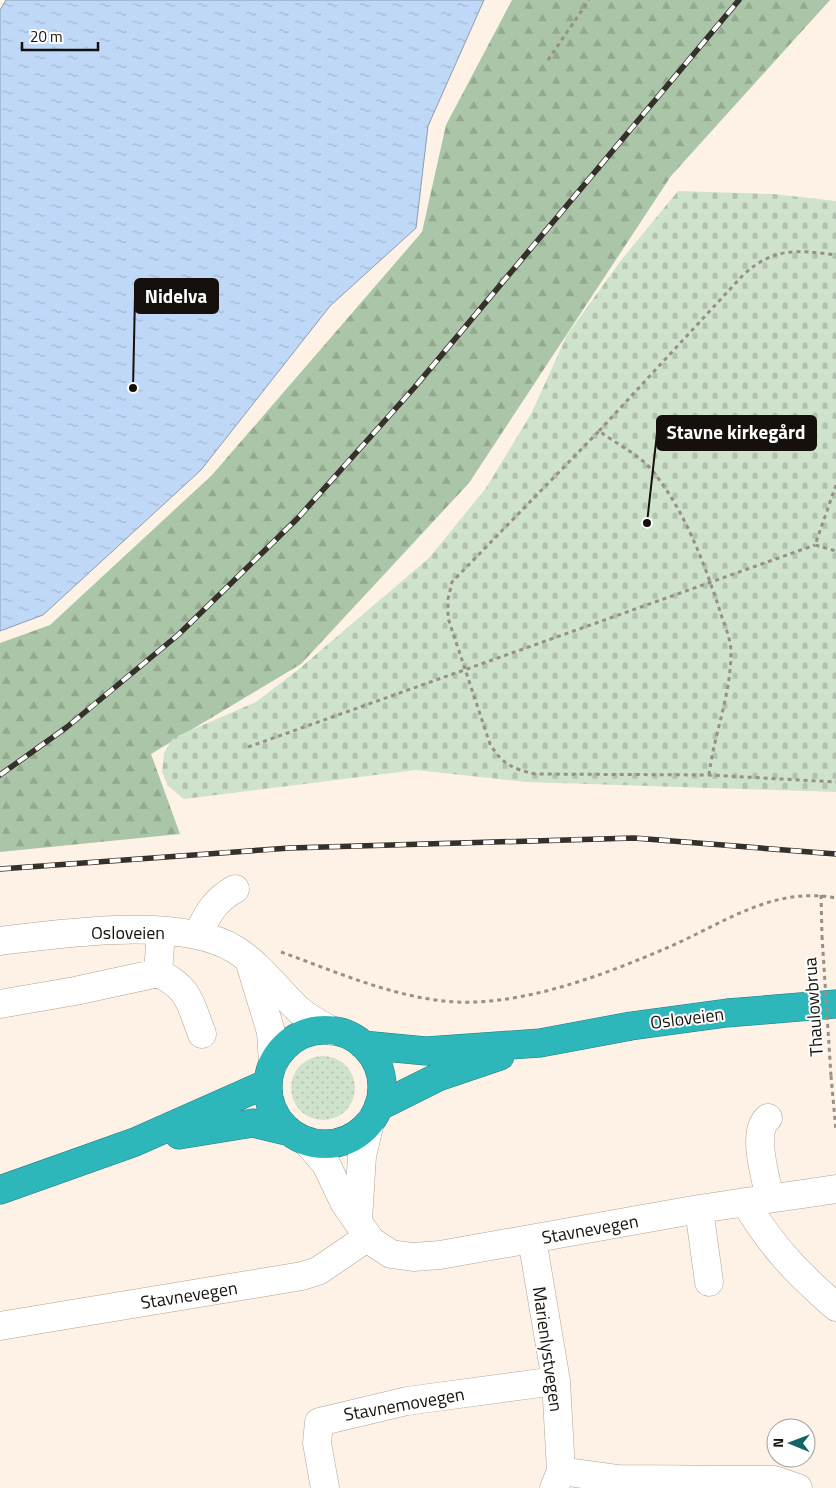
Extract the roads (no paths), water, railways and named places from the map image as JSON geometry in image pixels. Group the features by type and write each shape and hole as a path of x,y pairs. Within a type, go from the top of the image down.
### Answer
{"highway":[{"name":"Osloveien","path":"363,1045 426,1051 540,1043 631,1026 708,1016 836,1004"},
{"path":"135,1142 253,1123 298,1137 324,1144 342,1142 357,1134 374,1115 382,1091 380,1074 374,1058 363,1045 348,1036 332,1031 315,1031 299,1037 284,1048 270,1073 270,1102 277,1119 298,1137"},
{"name":"Osloveien","path":"374,1115 438,1077 540,1043"},
{"path":"0,1190 135,1142 270,1073"}],"street":[{"path":"198,935 208,912 222,896 235,889"},
{"path":"158,973 161,931"},
{"name":"Osloveien","path":"0,941 83,933 161,931 198,935 237,951 301,1012 332,1031"},
{"path":"250,962 271,1032 270,1073"},
{"path":"0,1004 75,992 158,973 175,981 189,999 202,1034"},
{"path":"363,1229 362,1156 374,1115"},
{"path":"768,1118 763,1122 760,1139 757,1200 766,1237 794,1270 836,1307"},
{"name":"Stavnevegen","path":"298,1137 326,1164 344,1202 379,1248 391,1254 414,1258 699,1209 836,1189"},
{"path":"699,1209 709,1282"},
{"name":"Stavnevegen","path":"0,1326 302,1276 318,1271 363,1229"},
{"name":"Marienlystvegen","path":"532,1239 556,1381 558,1479"},
{"name":"Stavnemovegen","path":"326,1488 317,1443 319,1422 407,1401 556,1381"},
{"path":"558,1479 774,1480 798,1488"}],"water":[{"path":"6,0 484,0 428,126 416,228 330,306 201,470 43,615 0,631 0,10"}],"railway":[{"path":"0,775 67,727 178,635 297,519 414,388 739,0"},
{"path":"0,869 290,848 634,838 836,854"}],"place":[{"name":"Nidelva","path":"133,388"},
{"name":"Stavne kirkegård","path":"647,523"}]}
